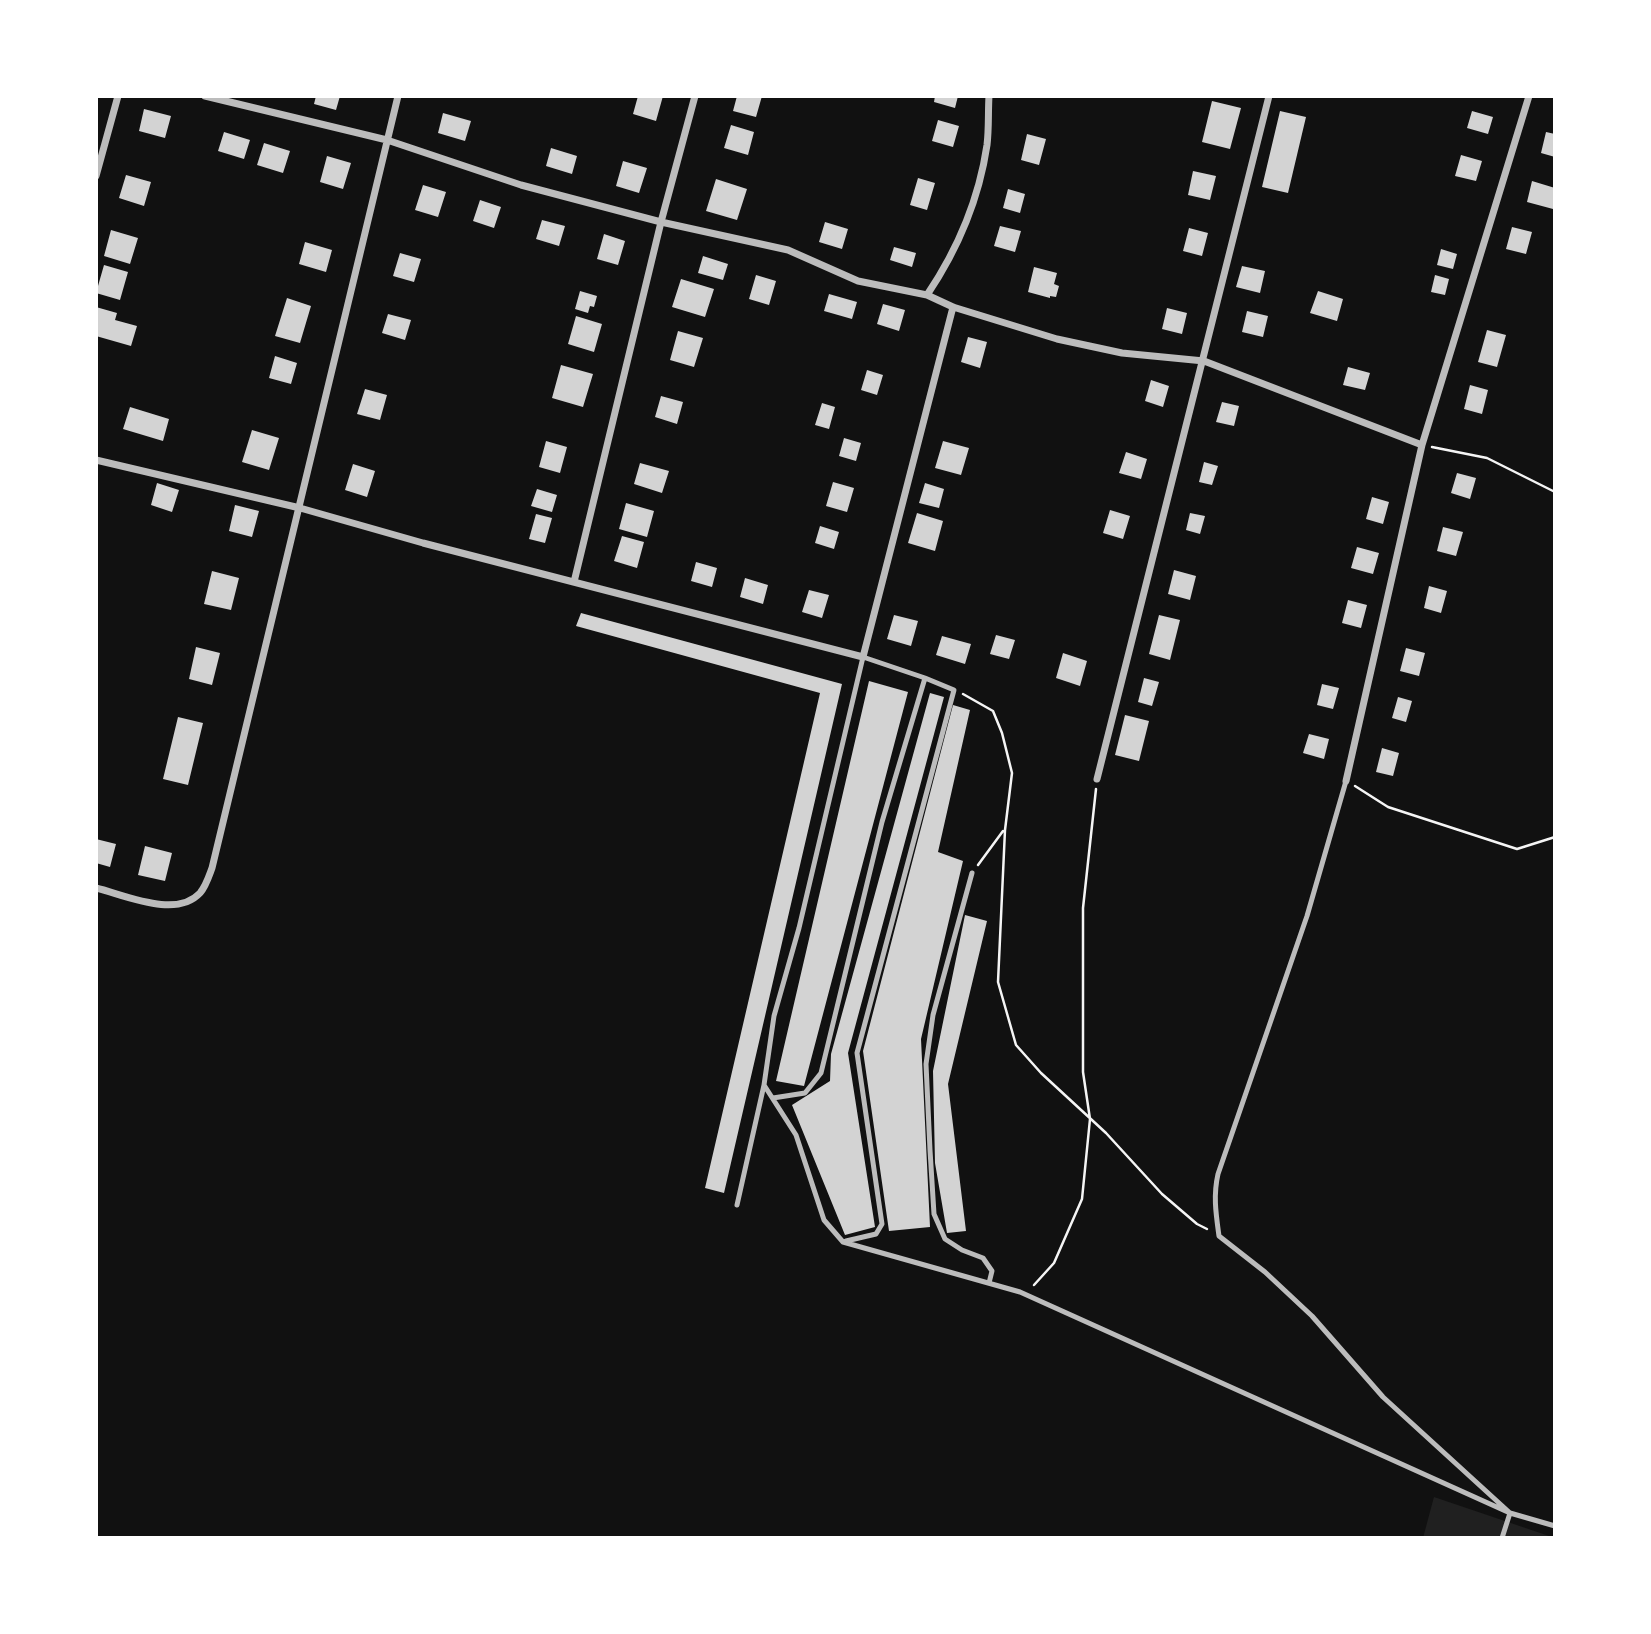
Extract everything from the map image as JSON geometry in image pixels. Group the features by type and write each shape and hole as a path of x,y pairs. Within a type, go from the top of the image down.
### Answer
{"street":[{"path":"96,176 118,96"},
{"path":"205,96 387,140 521,185 661,222 789,250 858,281 927,295 953,307 1090,347 1203,361 1422,445"},
{"path":"96,888 163,904 183,903 203,890 212,868 398,96"},
{"path":"574,582 661,222 695,96"},
{"path":"927,295 959,242 973,207 987,144 989,96"},
{"path":"1097,779 1269,96"},
{"path":"1346,781 1422,445 1529,96"},
{"path":"96,460 300,508 423,543 863,657 953,307"}],"lane":[{"path":"737,1205 764,1085 774,1016 799,928 863,657 954,690 857,1053 882,1224 876,1234 844,1242"},
{"path":"773,1098 804,1093 821,1073 882,822 925,678"},
{"path":"1346,781 1307,916 1218,1174 1214,1207 1219,1236 1265,1272 1312,1316 1383,1397 1510,1513"},
{"path":"972,873 933,1016 926,1064 934,1214 945,1239 961,1250 983,1258 992,1271 989,1283"},
{"path":"764,1085 796,1135 824,1220 844,1242 1025,1294 1510,1513 1555,1526"},
{"path":"1502,1538 1510,1513"}],"path":[{"path":"1422,445 1487,458 1555,492"},
{"path":"954,690 993,711 1002,733 1012,773 1004,830 998,982 1016,1045 1162,1194 1197,1224 1219,1236"},
{"path":"1025,1294 1054,1263 1082,1199 1090,1119 1083,1072 1083,908 1097,779"},
{"path":"1346,781 1388,807 1517,849 1555,837"},
{"path":"972,873 1004,830"}],"shaded area":[{"path":"1434,1497 1555,1538 1423,1538"}],"building":[{"path":"316,96 340,96 336,110 314,104"},
{"path":"638,96 663,96 656,121 633,114"},
{"path":"737,96 762,96 756,117 733,111"},
{"path":"935,96 958,96 955,108 934,102"},
{"path":"1212,101 1241,108 1230,149 1202,142"},
{"path":"144,109 171,116 165,138 139,131"},
{"path":"1280,111 1306,117 1288,193 1262,187"},
{"path":"1472,111 1493,117 1488,134 1467,128"},
{"path":"443,113 471,121 465,141 438,133"},
{"path":"938,120 959,126 953,147 932,141"},
{"path":"731,125 754,132 748,155 724,148"},
{"path":"224,132 250,140 244,159 218,151"},
{"path":"1546,132 1555,134 1555,157 1541,153"},
{"path":"1027,134 1046,139 1039,165 1021,160"},
{"path":"264,143 290,151 283,173 257,165"},
{"path":"551,148 577,156 572,174 546,166"},
{"path":"1461,155 1482,161 1476,181 1455,176"},
{"path":"327,156 351,163 343,189 320,182"},
{"path":"623,161 647,168 639,193 616,186"},
{"path":"1193,171 1216,176 1210,200 1188,195"},
{"path":"126,175 151,182 144,206 119,198"},
{"path":"918,178 935,183 927,210 910,205"},
{"path":"716,179 747,189 737,220 706,211"},
{"path":"1532,181 1555,188 1553,209 1527,202"},
{"path":"423,185 446,192 438,217 415,210"},
{"path":"1008,189 1025,194 1020,213 1003,208"},
{"path":"480,200 501,207 494,228 473,221"},
{"path":"542,220 565,226 559,246 536,239"},
{"path":"825,222 848,229 842,249 819,242"},
{"path":"1000,226 1021,231 1015,252 994,246"},
{"path":"1512,227 1532,232 1526,254 1506,249"},
{"path":"1189,228 1208,233 1202,256 1183,251"},
{"path":"111,230 138,238 130,264 104,256"},
{"path":"604,234 625,241 618,265 597,259"},
{"path":"305,242 332,250 326,272 299,264"},
{"path":"894,247 916,253 912,267 890,260"},
{"path":"1441,249 1457,254 1453,269 1437,265"},
{"path":"400,253 421,259 414,282 393,276"},
{"path":"703,256 728,264 723,280 698,273"},
{"path":"104,265 128,272 120,300 96,293"},
{"path":"1242,266 1265,271 1260,293 1236,287"},
{"path":"1034,267 1057,273 1054,284 1059,286 1056,297 1028,292"},
{"path":"756,275 776,281 769,305 749,299"},
{"path":"1435,275 1449,279 1445,295 1431,292"},
{"path":"681,279 714,289 705,317 672,307"},
{"path":"580,291 597,296 594,307 590,306 588,313 575,309"},
{"path":"1318,291 1343,299 1337,321 1310,313"},
{"path":"829,294 857,302 852,319 824,311"},
{"path":"287,298 311,306 300,343 275,336"},
{"path":"883,304 905,310 899,331 877,324"},
{"path":"96,307 117,313 115,320 137,326 131,346 96,336"},
{"path":"1167,308 1187,313 1182,334 1162,329"},
{"path":"1247,311 1268,316 1263,337 1242,332"},
{"path":"388,314 411,320 405,340 382,333"},
{"path":"576,316 602,324 594,352 568,344"},
{"path":"1487,330 1506,335 1497,367 1478,362"},
{"path":"678,331 703,338 694,367 670,360"},
{"path":"968,337 987,342 980,368 961,362"},
{"path":"275,356 297,363 291,384 269,378"},
{"path":"561,365 593,374 583,407 552,398"},
{"path":"1348,367 1370,373 1365,390 1343,385"},
{"path":"867,370 883,375 877,395 861,390"},
{"path":"1151,380 1169,386 1163,407 1145,401"},
{"path":"1470,385 1488,390 1482,414 1464,409"},
{"path":"365,389 387,395 380,420 357,414"},
{"path":"661,396 683,402 677,424 655,417"},
{"path":"1222,402 1239,406 1234,426 1216,422"},
{"path":"822,403 835,407 829,429 815,425"},
{"path":"130,407 169,419 163,441 123,429"},
{"path":"252,430 279,438 269,470 242,462"},
{"path":"844,438 861,443 856,461 839,456"},
{"path":"546,441 567,447 560,473 539,467"},
{"path":"943,441 969,448 961,475 935,468"},
{"path":"1126,452 1147,459 1141,479 1119,473"},
{"path":"1204,462 1218,466 1212,485 1199,482"},
{"path":"640,463 669,471 662,493 634,484"},
{"path":"353,464 375,471 367,497 345,490"},
{"path":"1457,473 1476,478 1470,499 1451,493"},
{"path":"833,482 854,488 847,512 826,506"},
{"path":"157,483 179,490 172,512 151,505"},
{"path":"925,483 944,489 939,508 919,503"},
{"path":"537,489 557,495 552,512 531,506"},
{"path":"1372,497 1389,502 1383,524 1366,519"},
{"path":"626,503 654,511 647,537 619,529"},
{"path":"235,505 259,511 252,537 229,531"},
{"path":"1110,510 1130,516 1123,539 1103,533"},
{"path":"917,513 943,521 935,551 908,543"},
{"path":"1190,513 1205,516 1200,534 1186,530"},
{"path":"536,514 552,518 545,543 529,539"},
{"path":"820,526 839,532 834,549 815,543"},
{"path":"1443,527 1463,532 1456,556 1437,551"},
{"path":"622,536 644,542 637,568 614,561"},
{"path":"1357,547 1379,553 1373,574 1351,568"},
{"path":"696,562 717,568 712,587 691,581"},
{"path":"1174,570 1196,576 1190,600 1168,594"},
{"path":"212,571 239,578 231,610 204,604"},
{"path":"745,578 768,585 763,604 740,597"},
{"path":"1429,586 1447,591 1441,613 1424,608"},
{"path":"809,590 829,595 822,618 802,612"},
{"path":"1348,600 1367,605 1361,628 1342,623"},
{"path":"581,613 842,684 724,1193 705,1188 820,693 576,626"},
{"path":"894,615 918,621 911,646 887,639"},
{"path":"1159,615 1180,620 1170,660 1149,654"},
{"path":"996,635 1015,640 1009,659 990,654"},
{"path":"942,636 971,644 965,664 936,655"},
{"path":"196,647 220,653 212,685 189,679"},
{"path":"1406,648 1425,653 1419,676 1400,671"},
{"path":"1063,653 1087,661 1080,686 1056,678"},
{"path":"1144,678 1159,682 1152,706 1138,702"},
{"path":"869,681 908,692 804,1086 776,1081"},
{"path":"1322,684 1339,688 1333,709 1317,705"},
{"path":"930,693 944,697 848,1053 875,1227 845,1235 792,1105 830,1081 831,1054"},
{"path":"1398,697 1412,701 1406,722 1392,718"},
{"path":"953,705 970,710 938,852 963,861 921,1039 930,1227 889,1231 863,1051"},
{"path":"1125,715 1149,721 1139,761 1115,755"},
{"path":"178,717 203,723 188,785 163,779"},
{"path":"1309,734 1329,739 1324,759 1303,753"},
{"path":"1382,748 1399,753 1393,776 1376,772"},
{"path":"96,839 116,844 110,867 96,863"},
{"path":"145,846 172,853 165,881 138,875"},
{"path":"965,915 987,921 948,1084 966,1231 947,1233 935,1163 933,1071"}]}
